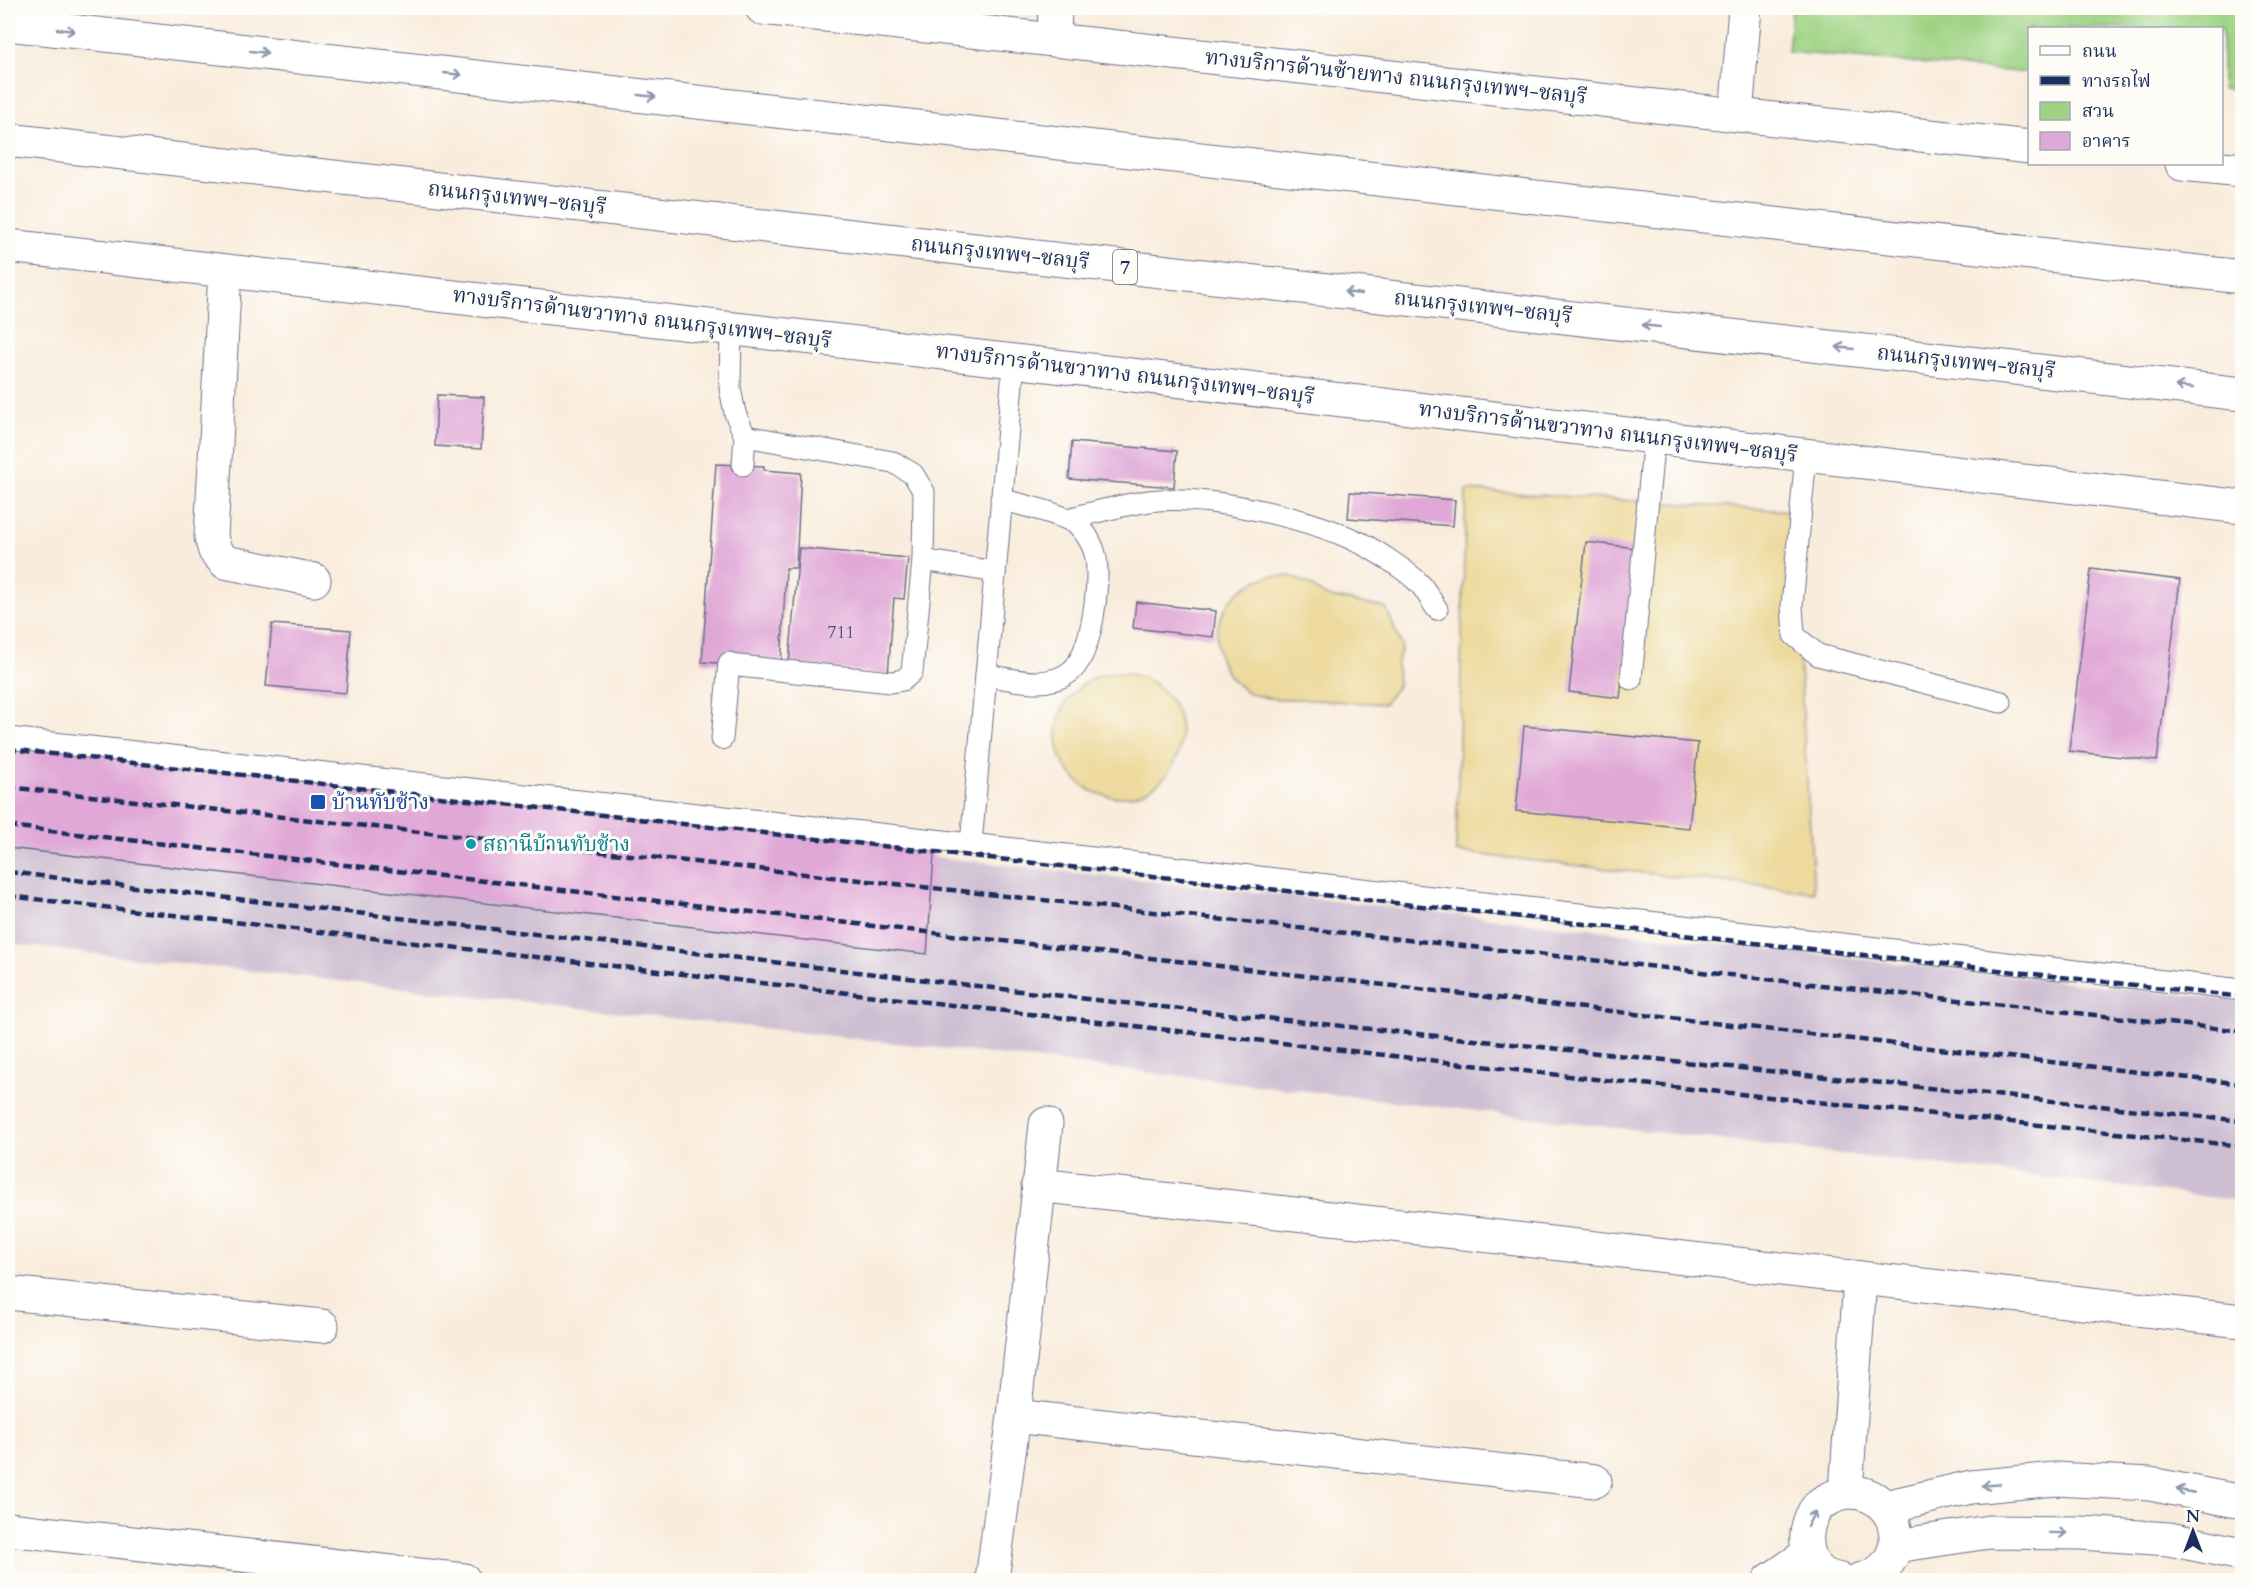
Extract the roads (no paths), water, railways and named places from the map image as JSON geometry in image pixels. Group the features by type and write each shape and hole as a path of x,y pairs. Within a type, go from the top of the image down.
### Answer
{"main road":[{"name":"ทางบริการด้านซ้ายทาง ถนนกรุงเทพฯ-ชลบุรี","path":"762,8 1054,23 1736,115 2028,147"},
{"path":"1736,115 1745,8"},
{"path":"8,24 2242,277"},
{"name":"ถนนกรุงเทพฯ-ชลบุรี","path":"8,140 2242,394"},
{"path":"2192,165 2242,170"},
{"name":"ทางบริการด้านขวาทาง ถนนกรุงเทพฯ-ชลบุรี","path":"8,246 1014,361 2242,507"},
{"path":"225,271 211,537 214,551 225,562 314,579"},
{"path":"992,1581 1014,1416 1046,1124"},
{"path":"1038,1185 2242,1321"},
{"path":"1846,1492 1860,1278"},
{"path":"8,1293 322,1326"},
{"path":"1014,1416 1595,1481"},
{"path":"1885,1507 1971,1487 2055,1479 2150,1484 2242,1502"},
{"path":"1846,1492 1867,1494 1885,1507 1895,1525 1896,1546 1888,1565 1861,1580 1823,1574 1808,1554 1806,1526 1820,1503 1846,1492"},
{"path":"8,1529 464,1581"},
{"path":"1896,1546 1989,1532 2082,1533 2169,1539 2242,1554"},
{"path":"1770,1581 1808,1554"}],"lane":[{"path":"731,328 730,388 735,413 745,436 742,465"},
{"path":"971,844 1014,361"},
{"path":"722,739 729,664 891,682 903,680 912,672 923,560 924,492 913,474 893,462 745,436"},
{"path":"1631,679 1653,437"},
{"path":"1806,455 1792,606 1794,635 1818,655 2001,702"},
{"path":"986,675 1036,683 1052,681 1070,672 1080,660 1090,631 1096,589 1096,559 1089,540 1079,526 1068,519 1001,499"},
{"path":"1068,519 1150,501 1193,501 1241,508 1316,525 1356,540 1396,567 1419,583 1437,609"},
{"path":"923,560 995,572"},
{"path":"8,738 971,844 2242,990"}],"railway":[{"path":"8,749 2242,997"},
{"path":"8,787 2242,1031"},
{"path":"8,826 2242,1084"},
{"path":"8,872 1096,1000 2242,1121"},
{"path":"8,896 1576,1077 2242,1146"}],"place":[{"name":"บ้านทับช้าง","path":"318,802"},
{"name":"สถานีบ้านทับช้าง","path":"471,844"}]}
